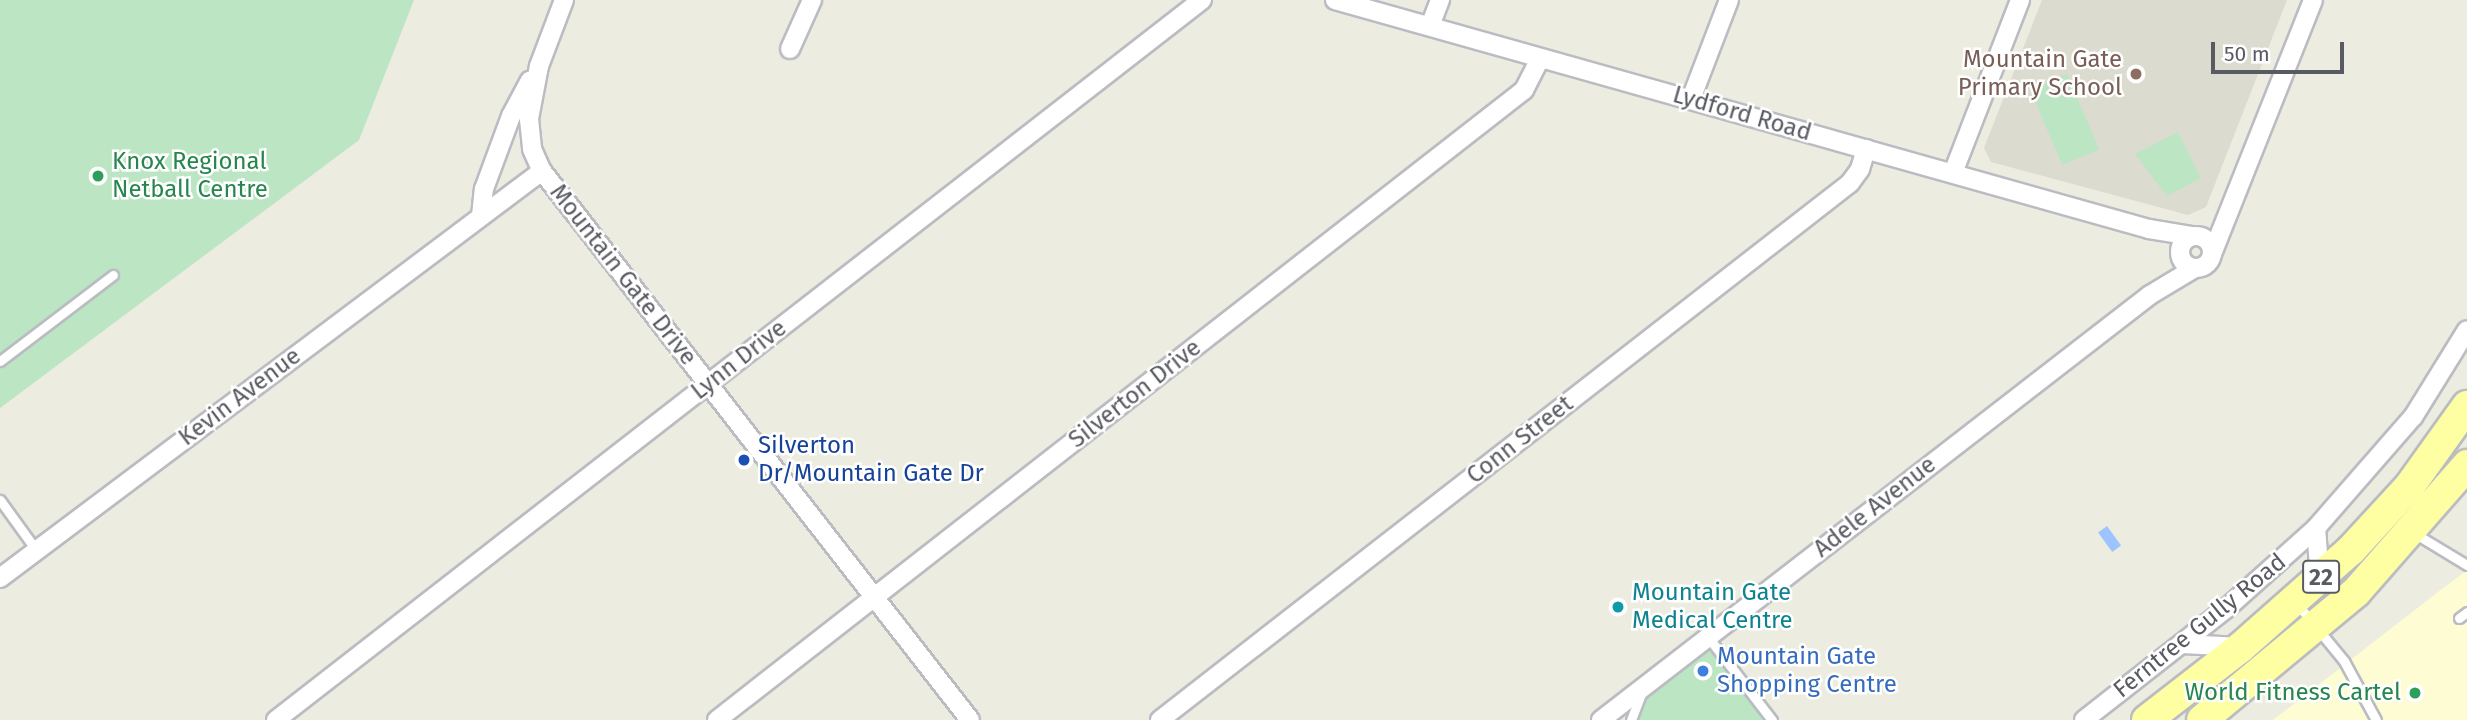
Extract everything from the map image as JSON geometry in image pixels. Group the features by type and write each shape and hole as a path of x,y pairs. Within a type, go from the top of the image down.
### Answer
{"main road":[{"name":"Ferntree Gully Road","path":"2147,720 2241,647 2320,579 2409,487 2467,406"},
{"name":"22","path":"2202,720 2316,628 2413,532 2460,481"}],"street":[{"name":"Mountain Gate Drive","path":"565,0 539,66 529,133 542,172 970,720"},
{"path":"790,49 812,0"},
{"name":"Lynn Drive","path":"276,720 1202,0"},
{"name":"Lydford Road","path":"1335,0 2149,229 2189,244 2185,264 2195,268"},
{"path":"1430,26 1440,0"},
{"path":"1691,99 1729,0"},
{"path":"1953,173 2020,0"},
{"name":"Adele Avenue","path":"1601,720 2150,295 2204,265 2212,254 2233,204 2313,0"},
{"name":"Silverton Drive","path":"718,720 1524,90 1539,59"},
{"path":"481,216 484,189 511,116 539,66"},
{"name":"Conn Street","path":"1160,720 1850,183 1866,149"},
{"name":"Kevin Avenue","path":"0,578 542,172"},
{"name":"Adele Avenue","path":"2150,295 2189,244 2233,204"},
{"path":"2189,244 2212,254"},
{"name":"Ferntree Gully Road","path":"2084,720 2182,643 2316,528 2413,417 2467,330"},
{"path":"2316,528 2320,579"},
{"path":"2182,643 2241,647"}],"lane":[{"path":"0,361 113,275"},
{"path":"0,500 36,550"},
{"path":"2413,532 2467,565"},
{"path":"2294,601 2344,661 2376,720"},
{"path":"1708,637 1772,720"},
{"path":"1631,720 1644,687"}],"shaded area":[{"name":"Mountain Gate Primary School","path":"2042,0 2287,0 2206,207 2188,215 1991,162 1984,148"},
{"path":"2467,570 2467,720 2273,720 2438,592"}],"green space":[{"name":"Knox Regional Netball Centre","path":"0,0 414,0 359,140 0,408"},
{"path":"2067,74 2099,149 2062,165 2030,90"},
{"path":"2178,132 2201,178 2167,196 2135,154"},
{"name":"Mountain Gate Shopping Centre","path":"1708,637 1772,720 1639,720 1635,715 1644,687"}],"water":[{"path":"2107,526 2121,545 2112,552 2098,532"}],"place":[{"name":"Mountain Gate Primary School","path":"2136,74"},
{"name":"Knox Regional Netball Centre","path":"98,176"},
{"name":"Silverton Dr/Mountain Gate Dr","path":"744,460"},
{"name":"Mountain Gate Medical Centre","path":"1618,607"},
{"name":"Mountain Gate Shopping Centre","path":"1703,671"},
{"name":"World Fitness Cartel","path":"2415,693"}]}
